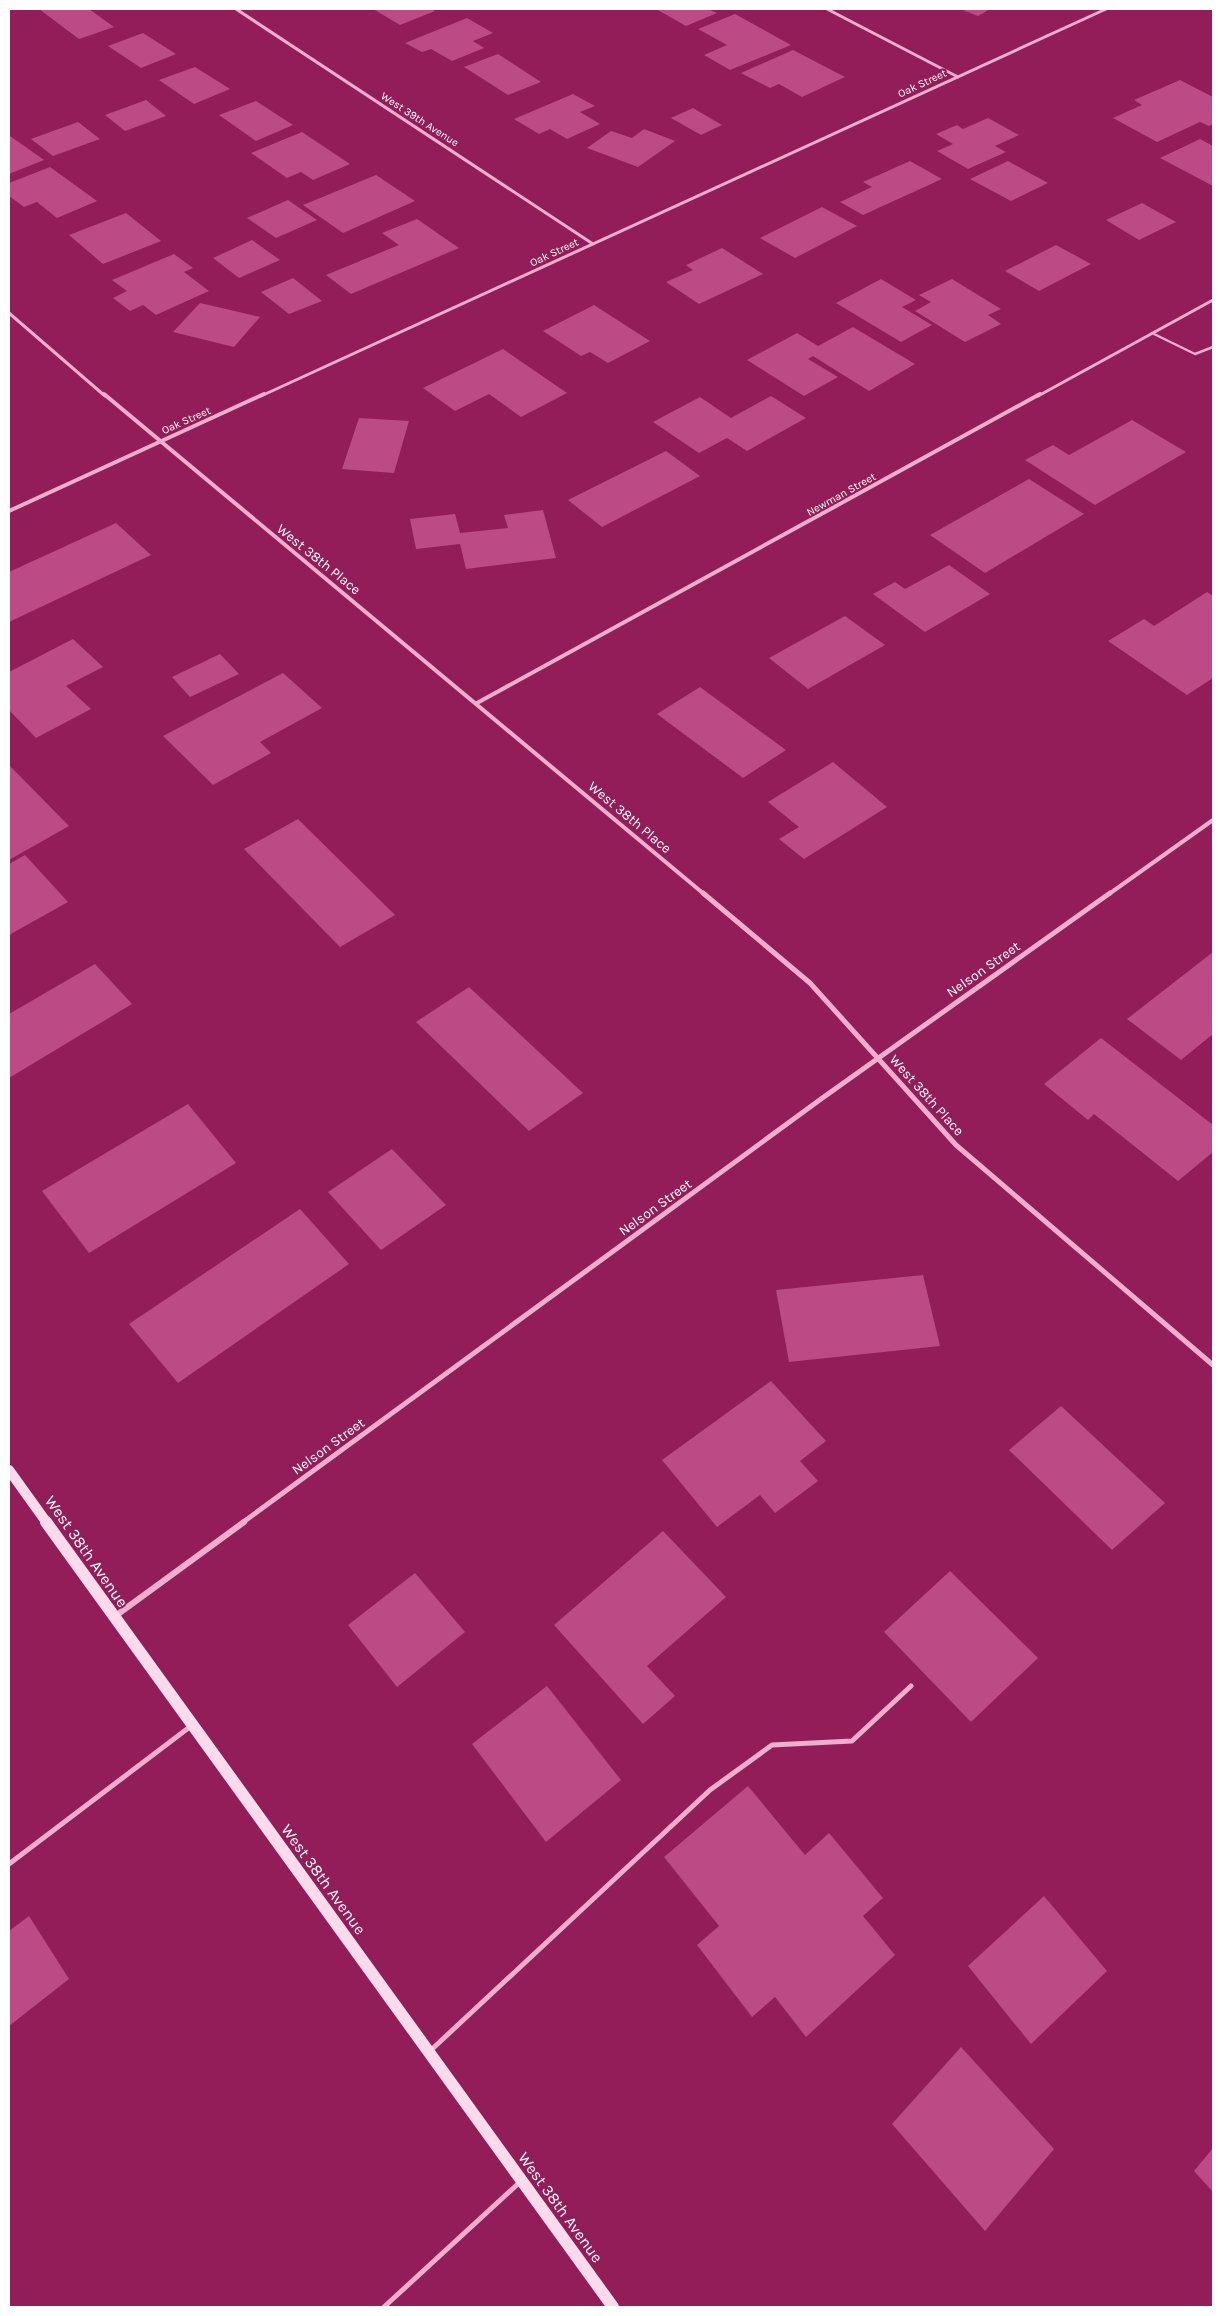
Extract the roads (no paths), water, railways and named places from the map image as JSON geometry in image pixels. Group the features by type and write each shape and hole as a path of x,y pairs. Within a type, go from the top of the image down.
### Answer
{"street":[{"name":"West 39th Avenue","path":"236,9 593,244"},
{"path":"827,9 958,77"},
{"name":"Oak Street","path":"9,511 1106,9"},
{"name":"Newman Street","path":"477,703 1213,300"},
{"name":"West 38th Place","path":"9,313 159,442 477,703 810,983 956,1145 1213,1365"},
{"name":"Nelson Street","path":"114,1617 879,1058 1213,820"},
{"name":"West 38th Avenue","path":"9,1470 613,2307"}],"lane":[{"path":"1152,333 1195,354 1213,347"},
{"path":"429,2052 710,1790 772,1745 852,1741 911,1686"},
{"path":"9,1864 192,1726"},
{"path":"384,2307 522,2181"}]}
